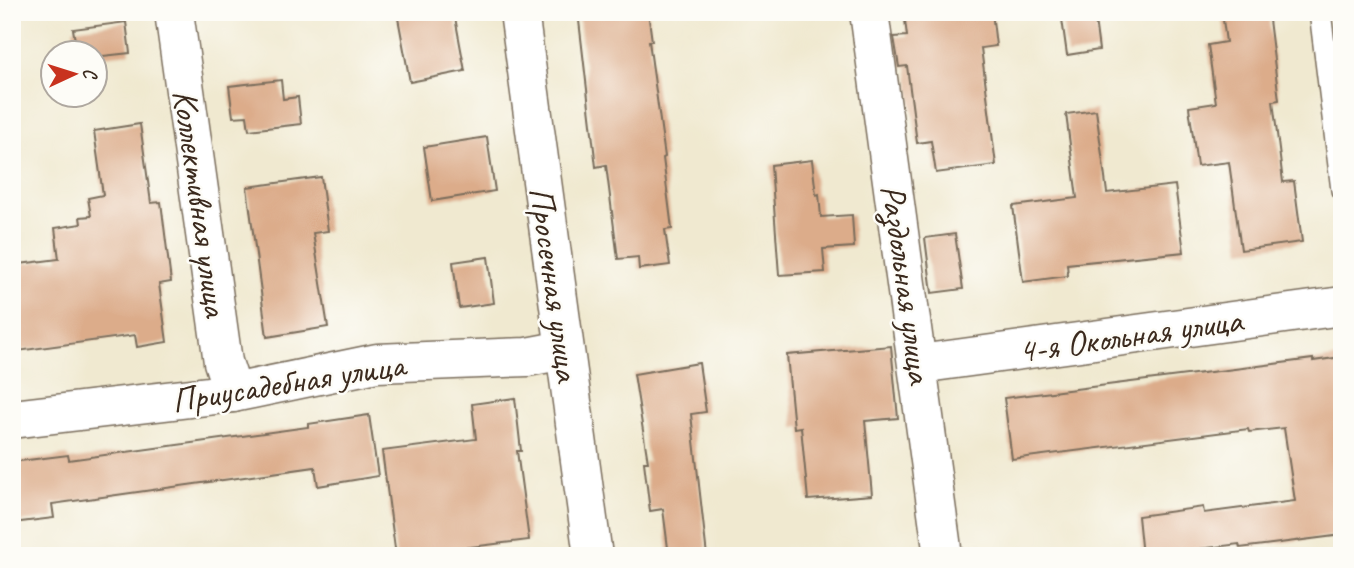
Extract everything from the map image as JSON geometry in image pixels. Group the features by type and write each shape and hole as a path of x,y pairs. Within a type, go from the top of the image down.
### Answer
{"street":[{"name":"Коллективная улица","path":"174,12 223,362 233,393"},
{"name":"Просечная улица","path":"519,12 593,556"},
{"name":"Раздольная улица","path":"869,12 943,556"},
{"name":"4-я Окольная улица","path":"919,364 1342,306"},
{"name":"Приусадебная улица","path":"12,419 233,393 377,363 527,357 564,350"}],"lane":[{"path":"1320,12 1342,190"}],"building":[{"path":"428,12 454,12 465,71 410,82 398,18"},
{"path":"578,12 648,12 652,41 649,41 672,229 665,230 670,265 639,269 638,257 618,259 606,165 596,167"},
{"path":"904,12 992,12 996,46 981,48 996,165 936,173 931,141 917,143 907,66 899,67 894,37 907,36"},
{"path":"1061,12 1094,12 1099,50 1067,55"},
{"path":"1222,12 1268,12 1279,100 1273,101 1283,182 1294,181 1302,242 1241,250 1229,162 1197,166 1189,107 1216,103 1208,45 1226,42"},
{"path":"126,22 130,53 108,55 108,38 75,38 73,29"},
{"path":"281,80 283,99 298,97 301,124 249,130 247,116 233,117 229,86"},
{"path":"1096,110 1107,193 1175,185 1184,252 1067,264 1068,276 1023,282 1013,206 1077,198 1066,114"},
{"path":"140,124 151,203 161,202 171,282 159,284 167,342 137,347 135,335 18,351 14,324 17,324 12,291 12,265 59,259 55,228 81,224 80,217 91,216 88,198 103,195 94,131"},
{"path":"487,137 495,191 432,201 424,147"},
{"path":"812,160 821,217 852,215 854,247 823,249 825,272 779,275 771,165"},
{"path":"321,177 328,231 313,233 328,327 267,337 247,187"},
{"path":"955,234 963,289 932,293 925,238"},
{"path":"488,257 494,303 459,308 453,262"},
{"path":"891,346 898,418 865,421 872,495 808,500 801,427 794,428 787,355"},
{"path":"1342,357 1342,461 1335,462 1342,511 1342,535 1240,548 1239,544 1142,556 1138,516 1203,507 1204,513 1295,501 1284,428 1249,432 1248,429 1012,459 1004,398"},
{"path":"699,363 706,412 691,414 707,556 669,556 663,509 650,511 644,462 648,462 634,374"},
{"path":"515,398 521,451 517,451 529,540 396,556 382,451 476,439 472,404"},
{"path":"369,415 378,476 318,486 315,467 52,504 54,518 12,523 12,462 68,455 69,460 308,427 308,424"}]}
